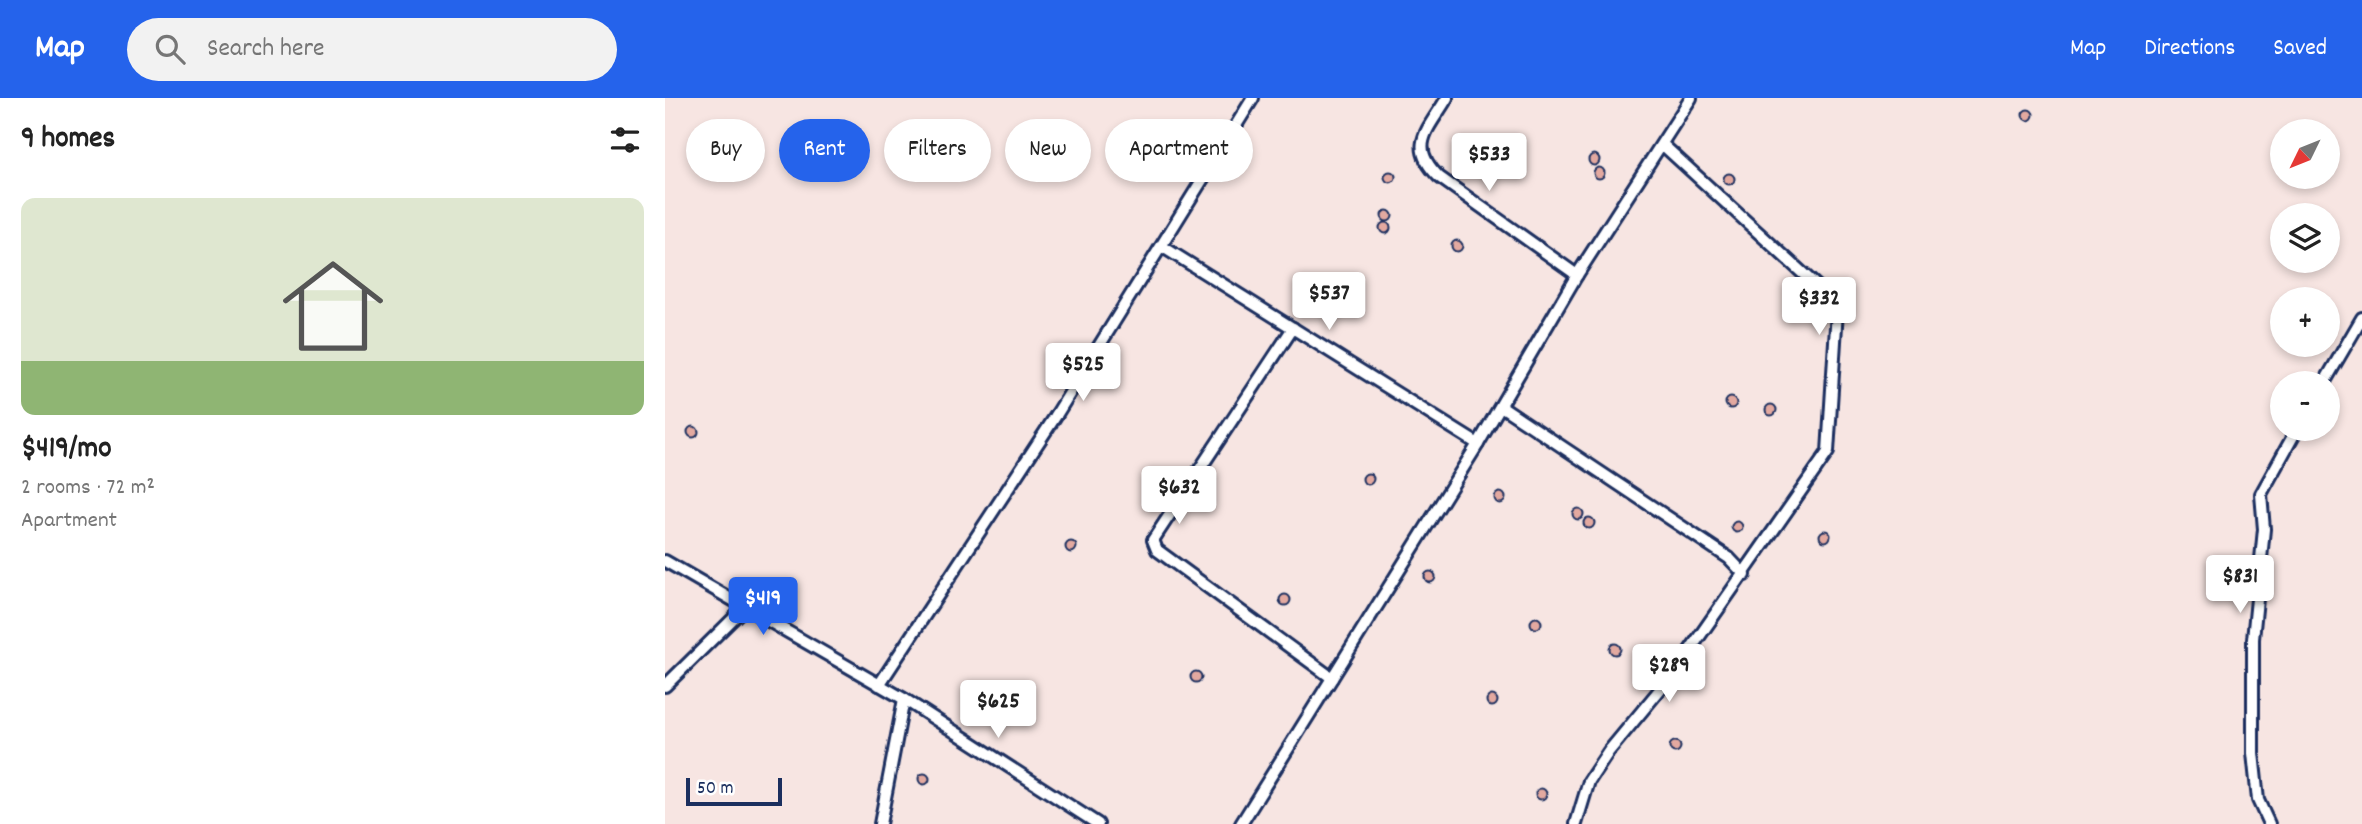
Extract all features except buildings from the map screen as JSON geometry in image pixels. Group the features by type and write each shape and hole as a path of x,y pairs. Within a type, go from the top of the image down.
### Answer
{"street":[{"path":"879,685 976,541 1163,247 1252,98"},
{"path":"1447,98 1426,133 1420,153 1425,164 1439,177 1577,275"},
{"path":"1241,824 1478,444 1577,275 1691,98"},
{"path":"1576,824 1589,781 1609,751 1676,670 1745,575 1828,452 1837,310 1820,287 1663,145"},
{"path":"1163,247 1478,444"},
{"path":"2331,371 2362,318"},
{"path":"1293,328 1165,518 1153,545 1332,678"},
{"path":"1501,405 1728,558 1745,575"},
{"path":"2269,824 2257,800 2253,753 2253,639 2264,528 2261,494 2290,441"},
{"path":"665,561 904,699 1098,824"},
{"path":"665,686 744,608"},
{"path":"880,824 904,699"}]}
